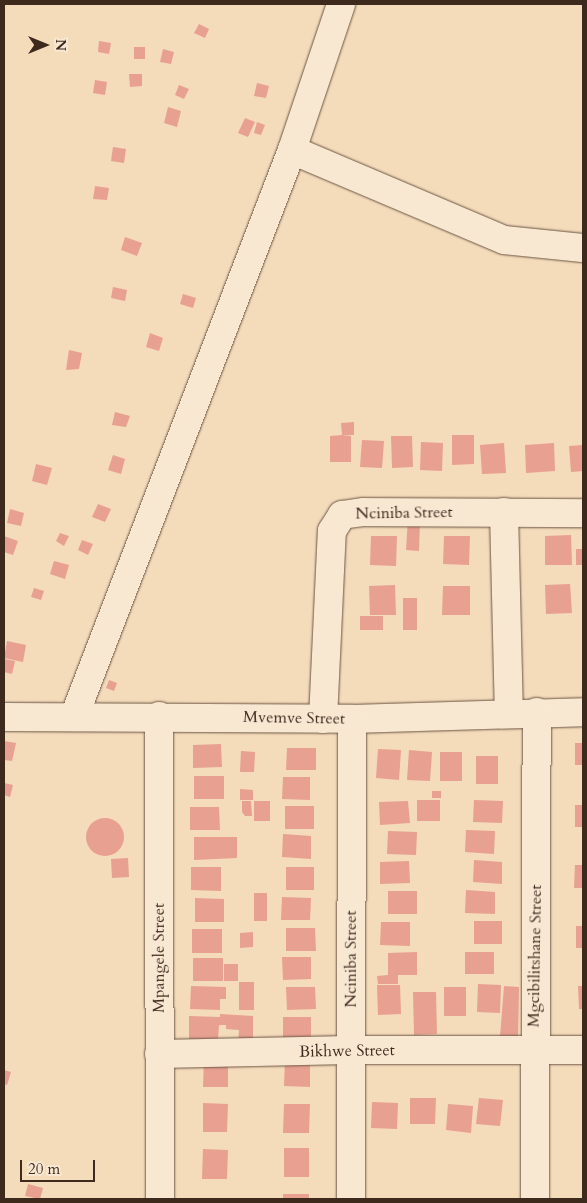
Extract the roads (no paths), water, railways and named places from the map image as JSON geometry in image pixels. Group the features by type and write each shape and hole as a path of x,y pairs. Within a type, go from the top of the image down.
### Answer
{"street":[{"path":"74,717 292,150 341,4"},
{"path":"292,150 504,240 583,248"},
{"name":"Nciniba Street","path":"323,719 332,531 336,520 342,515 364,512 583,513"},
{"path":"504,512 509,712"},
{"name":"Mvemve Street","path":"4,717 159,716 352,719 509,712 583,712"},
{"name":"Mgcibilitshane Street","path":"535,1199 534,1051 537,712"},
{"name":"Mpangele Street","path":"159,716 160,1199"},
{"name":"Nciniba Street","path":"350,1199 352,719"},
{"name":"Bikhwe Street","path":"159,1054 350,1050 583,1050"}]}
